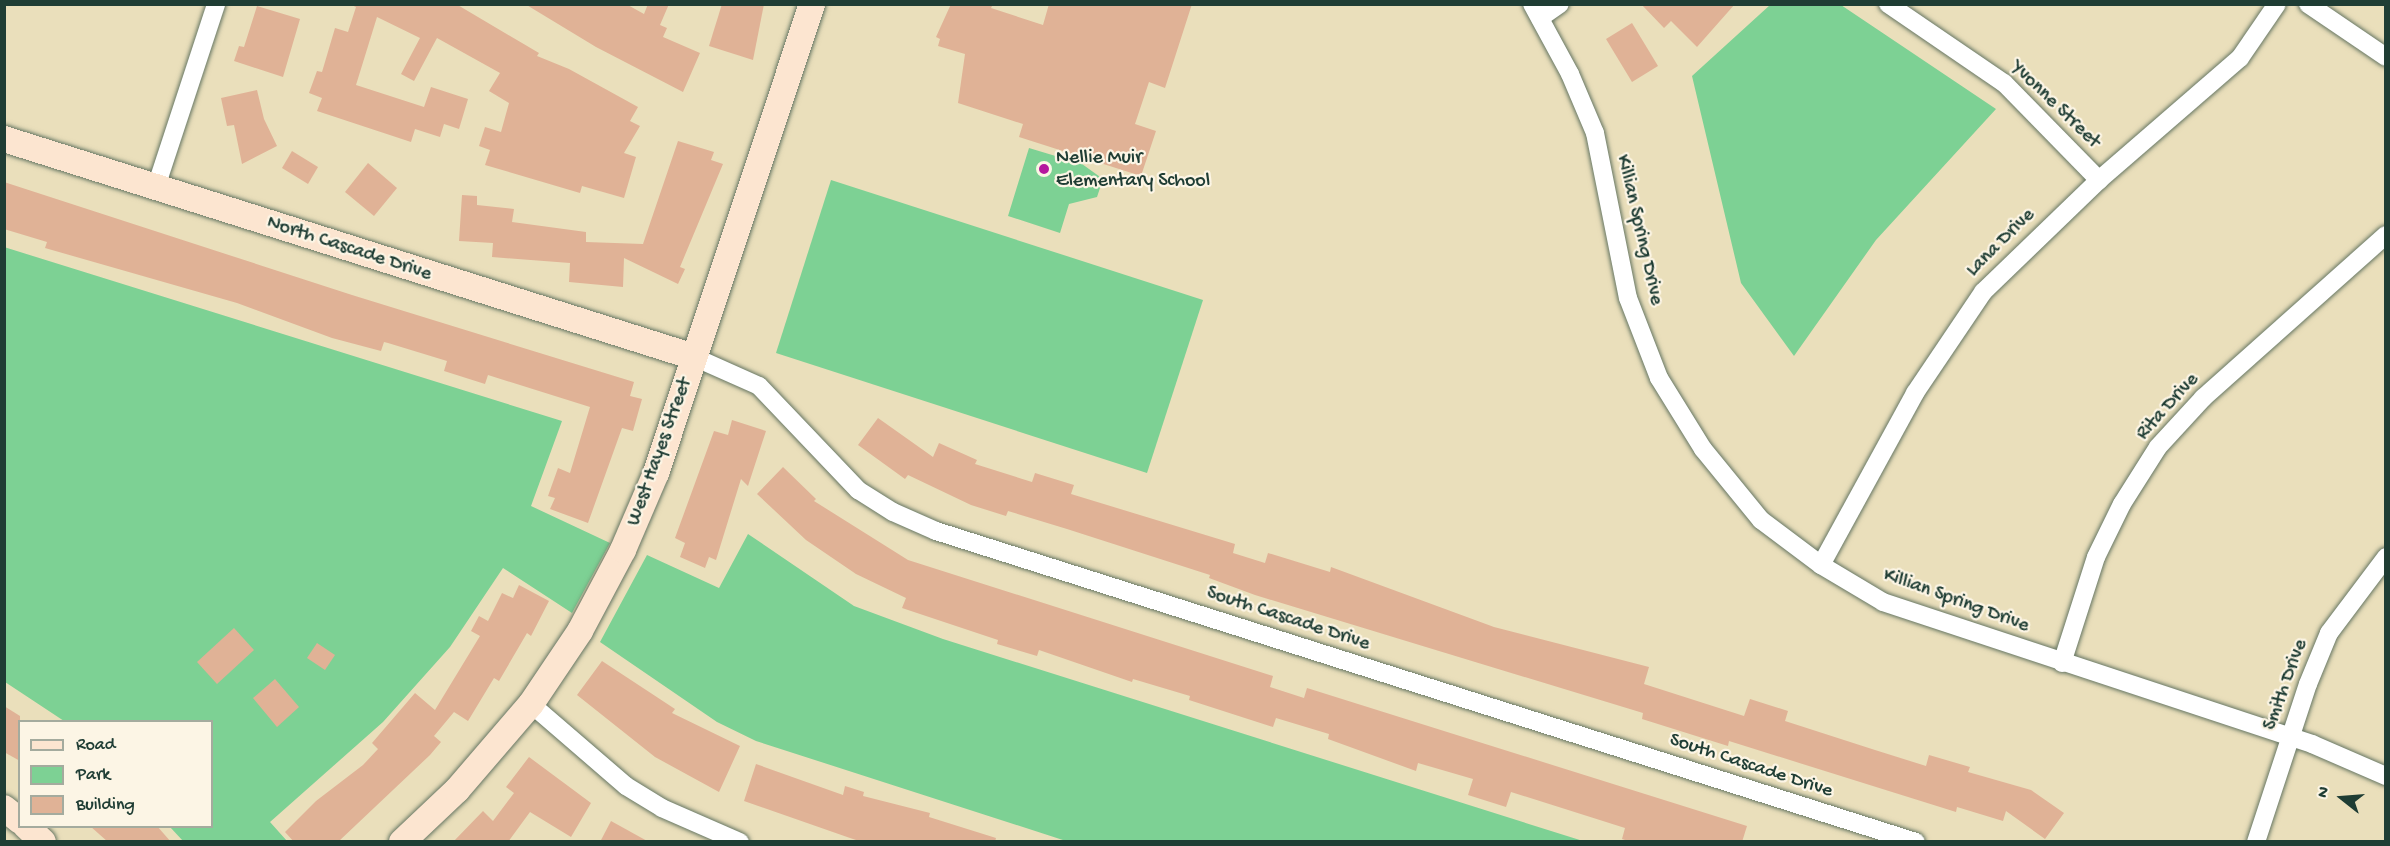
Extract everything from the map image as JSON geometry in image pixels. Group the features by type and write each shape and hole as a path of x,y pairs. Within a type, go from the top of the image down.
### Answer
{"street":[{"path":"156,188 216,4"},
{"name":"West Hayes Street","path":"402,842 457,790 531,704 584,623 623,550 656,473 812,4"},
{"path":"1536,11 1560,4"},
{"name":"Yvonne Street","path":"1887,4 2004,83 2099,180"},
{"name":"Lana Drive","path":"1821,565 1947,340 1983,292 2099,180 2240,58 2277,4"},
{"path":"2308,4 2385,57"},
{"name":"Killian Spring Drive","path":"1536,11 1595,133 1628,298 1659,378 1703,449 1761,520 1821,565 1883,602 2291,737 2348,757 2385,776"},
{"name":"North Cascade Drive","path":"4,139 694,357"},
{"name":"Rita Drive","path":"2062,663 2096,557 2122,504 2158,447 2203,398 2385,235"},
{"name":"South Cascade Drive","path":"694,357 759,386 858,490 893,512 936,531 1916,842"},
{"name":"Smith Drive","path":"2256,842 2329,633 2385,557"},
{"path":"531,704 626,786 662,808 740,842"},
{"path":"4,808 18,819"},
{"path":"28,828 43,842"}],"green space":[{"path":"1770,5 1841,5 1996,109 1876,240 1794,356 1741,283 1692,76"},
{"path":"1029,148 1082,164 1103,179 1097,197 1069,204 1060,233 1008,216"},
{"path":"831,180 1203,300 1147,473 776,353"},
{"path":"4,247 562,421 531,506 610,543 572,613 503,568 450,647 383,722 270,822 287,841 183,841 171,828 213,828 213,720 62,720 5,682"},
{"path":"748,534 854,606 943,639 1583,841 1066,841 756,741 717,722 600,642 647,555 719,588"}],"building":[{"path":"349,4 456,4 539,53 537,56 569,69 638,107 630,121 640,126 624,153 636,157 624,198 582,186 580,193 485,165 490,150 479,146 485,127 501,132 509,103 489,91 500,73 437,38 414,81 401,74 420,38 377,17 356,85 424,107 431,87 468,99 459,129 444,124 440,137 415,129 411,142 317,111 322,98 309,93 317,71 322,72 335,28 348,32 356,7"},
{"path":"525,4 626,4 644,14 648,4 669,4 660,25 667,28 663,37 700,53 683,92 596,47"},
{"path":"722,4 764,4 753,60 709,46"},
{"path":"951,4 993,4 991,8 1043,25 1049,4 1192,4 1165,88 1149,82 1135,124 1156,131 1141,176 1019,137 1023,124 958,103 965,54 938,46 940,39 936,37"},
{"path":"1641,4 1735,4 1697,47 1671,21 1664,28"},
{"path":"257,6 300,19 283,77 234,61 239,46 244,47"},
{"path":"1632,23 1658,66 1632,82 1606,39"},
{"path":"257,90 264,119 277,146 242,164 234,125 227,126 221,98"},
{"path":"678,141 714,152 711,160 723,164 680,267 685,269 678,284 624,258 623,287 569,282 570,263 492,257 493,243 459,241 462,195 477,196 477,205 514,209 512,222 586,232 586,242 643,244"},
{"path":"292,151 318,167 308,184 282,168"},
{"path":"368,163 397,188 374,216 345,192"},
{"path":"4,182 352,295 634,382 630,396 642,399 633,431 622,428 588,523 550,509 555,498 548,496 558,468 570,473 590,407 488,375 485,384 444,371 447,361 384,342 381,351 332,338 237,303 45,248 47,242 4,229"},
{"path":"878,418 933,457 939,443 977,460 975,464 1032,482 1035,473 1074,485 1071,494 1235,544 1233,553 1265,563 1268,553 1330,572 1331,567 1494,627 1649,667 1644,684 1744,716 1750,699 1788,711 1785,721 1926,766 1929,755 1970,767 1968,772 2031,790 2064,813 2045,839 2006,811 2003,821 1957,807 1956,812 1729,741 1728,746 1642,719 1643,713 1255,595 1209,578 1210,575 1067,529 1008,511 1006,516 971,505 908,475 905,479 858,445"},
{"path":"732,420 766,431 748,486 741,479 716,560 709,557 705,568 680,557 685,543 675,538 714,431 728,435"},
{"path":"783,467 816,499 814,501 908,560 1273,676 1270,687 1304,698 1307,688 1747,826 1742,842 1631,842 1622,839 1625,828 1511,792 1506,807 1468,795 1473,779 1418,763 1416,771 1328,739 1329,734 1276,718 1273,727 1189,700 1190,696 1133,679 1132,682 1039,650 1037,656 997,644 998,640 902,608 906,598 856,574 806,540 757,494"},
{"path":"519,585 549,601 531,636 527,633 499,681 494,678 468,721 454,712 434,736 441,742 430,755 338,842 294,842 285,832 316,801 363,765 378,749 372,743 415,693 435,710 480,636 471,631 479,616 488,621 502,593 513,598"},
{"path":"234,628 254,650 217,684 197,662"},
{"path":"317,643 335,655 325,670 307,658"},
{"path":"602,661 675,709 672,713 740,746 719,792 655,757 577,695"},
{"path":"275,679 299,707 277,727 253,698"},
{"path":"4,706 20,716 18,720 18,760 4,752"},
{"path":"529,757 591,803 571,837 530,812 508,842 453,842 483,811 493,821 514,793 506,787"},
{"path":"756,764 843,795 845,786 864,792 863,796 930,813 929,817 996,838 995,842 862,842 744,801"},
{"path":"611,821 649,842 600,842"},
{"path":"92,828 159,828 171,842 108,842"}],"place":[{"name":"Nellie Muir Elementary School","path":"1044,169"}]}
